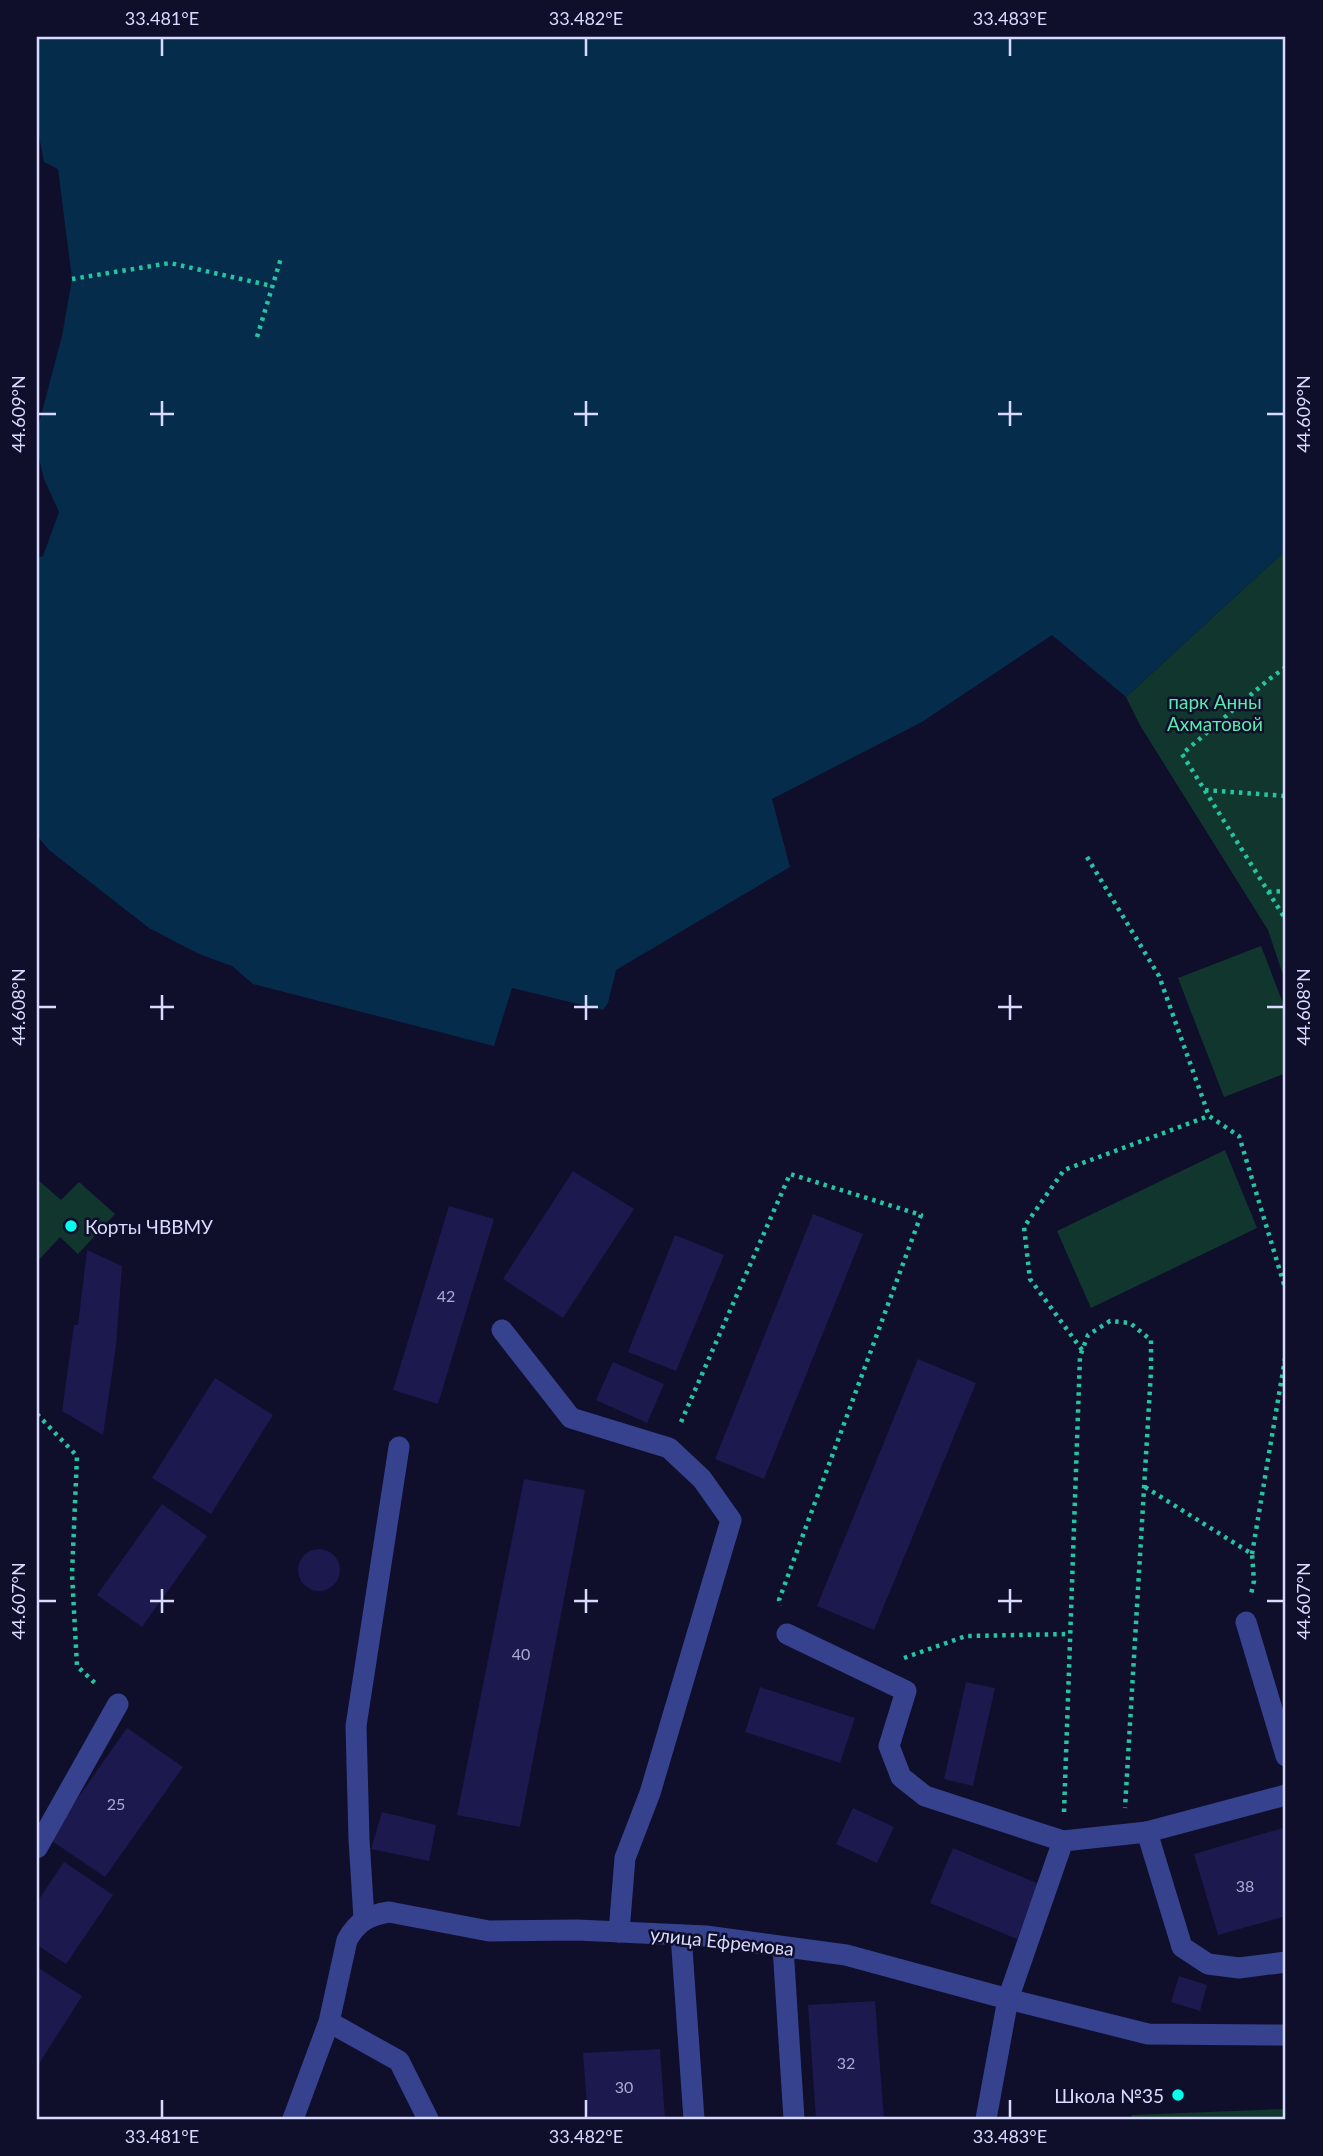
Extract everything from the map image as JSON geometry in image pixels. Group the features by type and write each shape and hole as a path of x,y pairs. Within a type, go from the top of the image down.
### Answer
{"street":[{"path":"502,1330 571,1418 669,1448 702,1479 732,1520 650,1793 625,1858 619,1932"},
{"path":"293,2119 328,2022 347,1940 354,1928 364,1919 356,1726 399,1447"},
{"path":"1245,1622 1286,1756"},
{"path":"787,1634 906,1691 889,1746 901,1777 925,1796 1063,1841 1147,1832 1286,1795"},
{"path":"37,1848 118,1704"},
{"path":"1147,1832 1182,1947 1208,1964 1239,1968 1286,1962"},
{"path":"986,2119 1008,1999 1063,1841"},
{"name":"улица Ефремова","path":"364,1919 389,1912 489,1931 577,1930 706,1936 846,1955 1148,2034 1286,2035"},
{"path":"681,1935 694,2119"},
{"path":"783,1947 794,2119"},
{"path":"328,2022 399,2061 428,2119"}],"path":[{"path":"257,337 281,258"},
{"path":"72,279 170,263 272,286"},
{"path":"1286,667 1182,754 1286,920"},
{"path":"1204,790 1286,796"},
{"path":"1087,857 1159,976 1209,1116 1239,1136 1286,1291"},
{"path":"1268,891 1286,891"},
{"path":"1082,1350 1030,1279 1024,1227 1065,1170 1209,1116"},
{"path":"669,1448 790,1174 921,1214 779,1600"},
{"path":"1063,1841 1080,1356 1088,1335 1110,1321 1130,1323 1151,1340 1124,1834"},
{"path":"1245,1622 1254,1581 1252,1554 1286,1353"},
{"path":"37,1414 77,1456 72,1574 77,1666 118,1704"},
{"path":"1145,1487 1252,1554"},
{"path":"891,1684 904,1657 966,1636 1070,1634"}],"green space":[{"name":"парк Анны Ахматовой","path":"1286,550 1286,984 1268,930 1141,727 1126,697"},
{"path":"1261,946 1286,1011 1286,1073 1224,1097 1178,978"},
{"path":"1225,1150 1257,1228 1091,1308 1057,1231"},
{"name":"Корты ЧВВМУ","path":"37,1179 61,1200 79,1182 115,1214 78,1254 60,1237 37,1262"},
{"path":"1286,2109 1286,2119 1132,2119 1131,2115"}],"water":[{"path":"37,37 1286,37 1286,550 1126,697 1052,635 922,722 772,799 790,867 616,970 608,1003 603,1010 512,988 494,1046 253,984 232,966 199,954 149,928 49,850 37,836 37,558 43,556 59,512 44,479 37,451 37,431 62,336 72,279 58,169 44,162 37,125"}],"building":[{"path":"573,1171 634,1209 563,1318 503,1279"},
{"path":"449,1206 494,1219 438,1404 393,1390"},
{"path":"813,1214 863,1234 764,1479 715,1459"},
{"path":"675,1235 724,1255 676,1371 628,1352"},
{"path":"87,1250 122,1266 116,1346 103,1435 62,1411 74,1325 78,1325"},
{"path":"918,1359 976,1383 874,1630 817,1606"},
{"path":"613,1362 664,1384 647,1423 596,1400"},
{"path":"215,1378 273,1415 211,1514 152,1478"},
{"path":"524,1479 585,1490 520,1827 457,1815"},
{"path":"162,1504 207,1536 142,1627 97,1595"},
{"path":"319,1549 334,1555 340,1570 334,1585 319,1591 304,1585 298,1570 304,1555"},
{"path":"966,1682 995,1688 973,1786 944,1779"},
{"path":"760,1687 855,1718 840,1763 745,1732"},
{"path":"127,1728 183,1767 105,1877 49,1839"},
{"path":"853,1808 894,1827 877,1863 836,1844"},
{"path":"382,1812 436,1825 429,1861 371,1849"},
{"path":"1286,1827 1286,1916 1218,1935 1194,1854"},
{"path":"953,1848 1039,1884 1017,1939 930,1903"},
{"path":"64,1862 113,1895 66,1964 37,1945 37,1902"},
{"path":"37,1967 82,1996 37,2067"},
{"path":"1179,1976 1207,1985 1200,2011 1171,2002"},
{"path":"875,2001 884,2119 816,2119 808,2005"},
{"path":"660,2049 665,2119 588,2119 583,2053"}],"place":[{"name":"Корты ЧВВМУ","path":"71,1226"},
{"name":"Школа №35","path":"1178,2095"}]}
